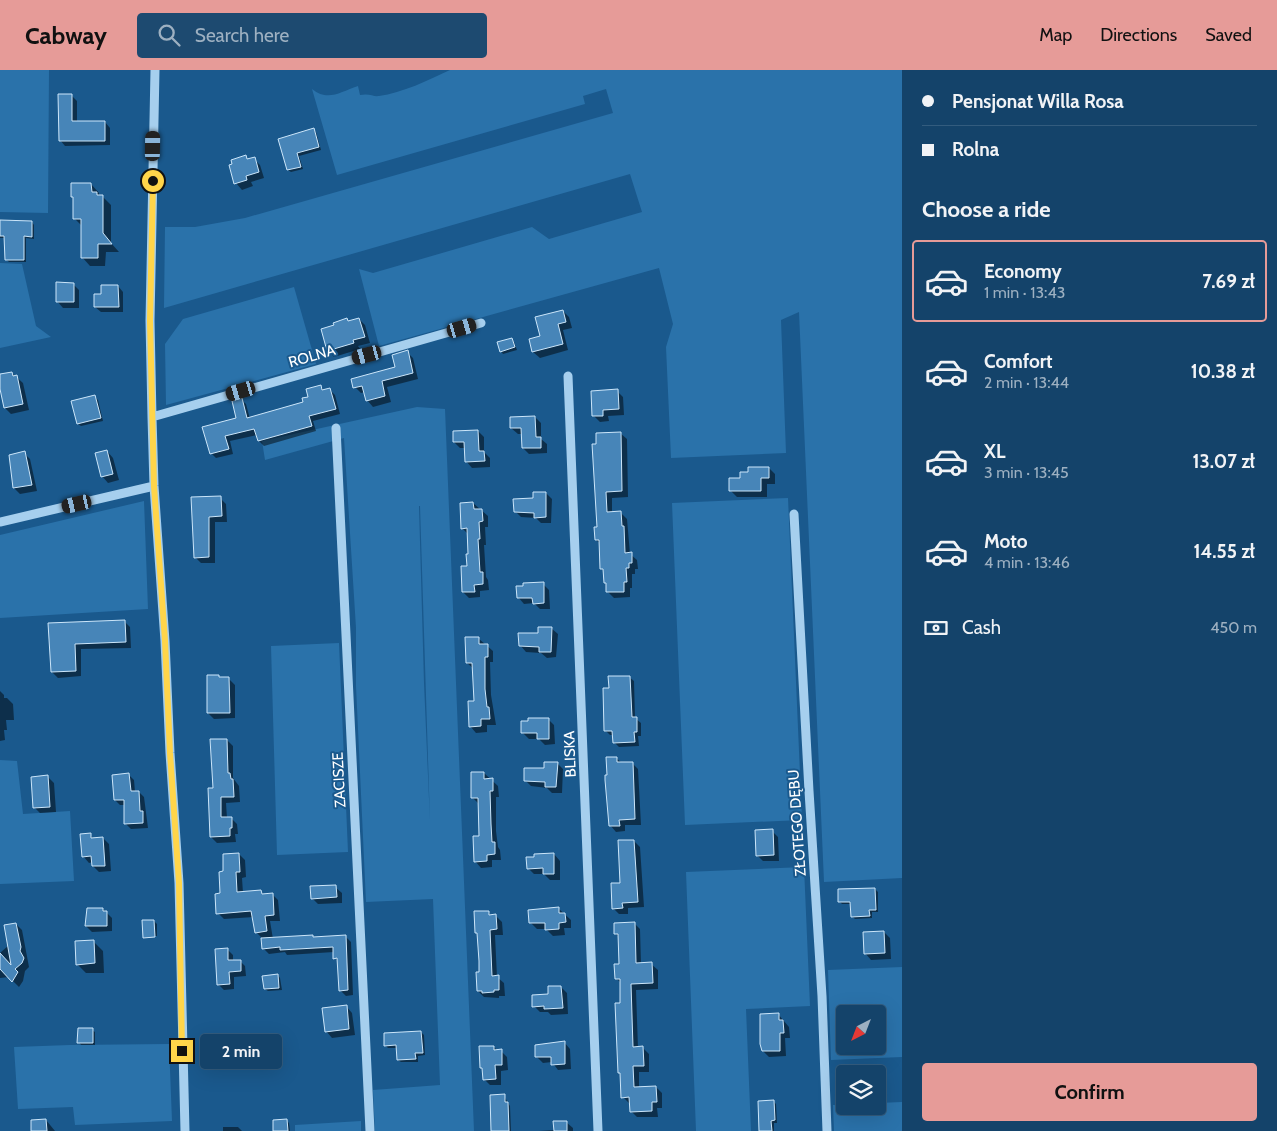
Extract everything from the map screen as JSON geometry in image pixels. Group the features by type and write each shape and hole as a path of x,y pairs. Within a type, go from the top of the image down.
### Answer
{"street":[{"path":"154,70 150,321 154,486 179,883 185,1131"},
{"name":"ROLNA","path":"152,417 481,323"},
{"name":"BLISKA","path":"568,376 598,1131"},
{"name":"ZACISZE","path":"336,428 370,1131"},
{"path":"0,522 154,486"},
{"name":"ZŁOTEGO DĘBU","path":"794,514 828,1131"}],"shaded area":[{"path":"0,70 49,70 48,213 0,212"},
{"path":"450,70 902,70 902,878 824,882 799,312 781,320 786,453 671,458 666,347 673,324 659,268 379,346 359,269 373,273 532,227 549,239 642,212 630,174 164,308 165,227 195,227 245,218 613,113 606,89 583,96 585,104 337,175 312,89 323,95 334,95 358,86 360,95 379,96 406,89"},
{"path":"0,263 22,264 36,326 51,337 0,348"},
{"path":"294,287 316,364 166,405 165,344 183,319"},
{"path":"417,407 445,409 474,1131 375,1131 373,1090 440,1085 433,899 366,902 356,686 356,628 344,438 265,460 262,441","holes":["420,506 430,822 424,683"]},
{"path":"788,498 802,820 685,825 672,503"},
{"path":"144,501 148,609 0,618 0,535"},
{"path":"339,643 348,852 277,855 271,646"},
{"path":"0,760 17,761 23,814 70,811 74,881 0,884"},
{"path":"804,867 810,1006 746,1009 751,1131 696,1131 686,872"},
{"path":"902,967 902,1057 831,1060 828,970"},
{"path":"169,1044 172,1121 75,1125 73,1107 18,1109 14,1047"},
{"path":"902,1102 902,1131 834,1131 833,1105 836,1105 836,1115 886,1115 886,1103"},
{"path":"361,1121 361,1131 295,1131 295,1125"}],"building":[{"path":"58,94 72,94 72,121 105,121 105,141 59,141"},
{"path":"314,128 319,147 297,153 301,167 287,170 278,139"},
{"path":"246,155 247,159 255,157 259,172 246,176 247,180 234,184 229,165 232,164 231,160"},
{"path":"71,183 91,183 92,192 97,192 97,195 103,195 103,233 112,244 98,244 98,258 81,258 81,219 73,219"},
{"path":"0,220 32,221 32,237 24,236 24,260 5,260 4,236 0,236"},
{"path":"56,282 74,283 74,302 56,302"},
{"path":"101,285 118,285 119,307 94,307 94,294 101,294"},
{"path":"563,310 566,322 558,324 563,344 532,352 529,339 540,336 535,317"},
{"path":"347,318 348,321 359,318 365,337 353,340 354,343 327,351 321,329"},
{"path":"512,338 515,347 500,352 497,342"},
{"path":"408,350 413,373 382,381 385,396 366,401 362,386 353,388 351,379 395,367 392,355"},
{"path":"12,372 13,376 17,375 23,404 4,408 0,389 0,374"},
{"path":"321,385 322,390 330,388 336,409 309,416 312,426 258,441 254,429 225,436 229,449 210,454 202,427 236,418 232,401 242,398 247,418 303,402 302,398 308,397 306,389"},
{"path":"618,389 619,409 603,410 603,416 592,416 591,391"},
{"path":"95,395 101,418 77,424 71,401"},
{"path":"535,416 536,437 541,437 541,448 522,448 521,428 510,428 510,417"},
{"path":"478,430 479,451 484,451 485,461 465,462 464,442 453,442 453,431"},
{"path":"621,432 622,491 606,492 607,512 621,511 622,526 624,526 625,553 632,552 632,563 629,563 629,568 626,568 627,582 624,582 624,592 606,592 603,569 600,569 599,540 595,540 594,527 597,527 592,444 596,444 596,433"},
{"path":"107,450 113,474 101,477 95,453"},
{"path":"25,451 32,485 13,488 9,455"},
{"path":"748,467 769,467 769,478 761,478 761,491 729,491 729,478 740,478 740,472 748,472"},
{"path":"533,492 546,492 546,517 534,518 534,513 514,512 513,499 533,498"},
{"path":"221,496 222,516 209,517 209,557 194,558 191,497"},
{"path":"473,502 474,509 482,509 483,521 479,522 480,539 478,539 480,572 483,572 483,584 474,585 475,592 462,592 461,566 467,566 466,554 468,554 467,528 461,529 460,503"},
{"path":"544,582 544,603 533,604 532,598 517,598 516,586 523,586 523,583"},
{"path":"125,620 126,642 75,644 76,671 51,672 48,623"},
{"path":"538,627 552,627 551,652 539,652 539,647 519,646 518,633 538,633"},
{"path":"465,637 479,637 479,644 488,644 488,657 485,657 485,689 490,719 481,719 481,726 469,727 468,701 474,701 472,663 466,663"},
{"path":"207,675 229,677 230,713 207,713"},
{"path":"608,676 630,676 632,717 637,717 637,732 634,732 635,742 613,743 612,731 604,731 603,688 609,688"},
{"path":"528,718 549,718 549,739 537,739 537,733 521,733 521,721 528,721"},
{"path":"210,739 227,739 228,773 230,773 231,779 233,779 234,797 221,797 221,817 232,817 230,836 210,837 208,788 213,788"},
{"path":"606,757 617,757 617,762 633,762 635,819 619,820 620,826 609,826 605,780 605,775 607,775"},
{"path":"544,762 558,762 556,787 545,787 545,782 524,781 524,768 544,768"},
{"path":"471,772 484,772 484,779 493,778 493,791 490,791 492,842 495,842 495,854 487,855 487,861 474,862 473,836 479,836 478,798 471,798"},
{"path":"129,773 131,791 139,791 143,823 124,824 124,800 114,800 112,775"},
{"path":"48,775 50,807 33,808 31,777"},
{"path":"773,829 774,855 756,856 755,830"},
{"path":"91,833 91,838 103,837 105,866 92,866 91,856 82,857 80,834"},
{"path":"618,840 634,840 638,902 622,903 623,908 612,909 611,883 620,883"},
{"path":"239,853 240,872 236,872 237,892 261,890 262,894 273,893 274,915 265,916 267,931 255,933 251,911 216,914 215,894 220,893 219,872 223,871 223,854"},
{"path":"554,853 554,874 543,874 543,868 527,869 526,857 534,857 534,854"},
{"path":"336,885 337,897 311,899 310,886"},
{"path":"875,888 876,910 869,910 870,916 851,917 850,902 838,902 838,889"},
{"path":"559,907 559,913 565,913 566,922 559,923 559,929 545,930 545,923 529,923 528,910"},
{"path":"87,908 103,908 103,911 107,911 107,926 85,926"},
{"path":"474,911 489,911 489,915 496,914 497,929 490,930 492,976 499,975 499,990 494,990 494,992 482,993 482,991 477,991 476,972 479,972 479,961"},
{"path":"142,920 154,920 155,937 143,938"},
{"path":"635,922 636,963 652,962 653,983 631,984 633,1047 643,1046 644,1066 633,1066 634,1087 656,1086 657,1102 652,1102 652,1111 630,1112 629,1097 621,1098 620,1073 618,1073 615,1003 620,1003 620,979 615,979 614,964 619,964 618,934 614,934 614,923"},
{"path":"16,923 21,947 20,951 24,958 22,963 15,969 18,972 12,982 0,969 0,953 11,965 4,925"},
{"path":"884,931 885,953 864,954 863,932"},
{"path":"313,935 313,937 346,935 348,990 339,991 337,958 333,959 333,947 280,950 280,947 262,949 261,938"},
{"path":"94,940 95,963 76,965 75,941"},
{"path":"228,948 228,960 241,960 241,971 229,972 230,984 217,985 215,949"},
{"path":"278,974 279,988 264,989 262,976"},
{"path":"548,986 561,986 563,1008 544,1009 544,1006 532,1007 532,995 548,994"},
{"path":"347,1005 349,1029 325,1032 322,1008"},
{"path":"779,1013 779,1020 783,1020 784,1033 780,1033 780,1051 762,1051 760,1044 760,1014"},
{"path":"78,1028 93,1028 93,1043 77,1043"},
{"path":"421,1031 423,1053 415,1053 416,1059 397,1060 396,1045 384,1046 384,1033"},
{"path":"565,1041 565,1064 551,1065 551,1057 535,1057 535,1045"},
{"path":"479,1046 494,1046 494,1050 502,1049 502,1065 495,1065 496,1079 483,1080 482,1068 480,1068"},
{"path":"505,1094 505,1102 508,1102 509,1131 491,1131 490,1095"},
{"path":"774,1100 775,1120 771,1121 772,1131 759,1131 758,1101"},
{"path":"46,1119 47,1131 31,1131 31,1120"},
{"path":"287,1119 288,1131 273,1131 273,1120"},
{"path":"553,1121 567,1121 567,1131 554,1131"}],"route":[{"path":"153,181 150,321 154,486 167,668 170,753 179,883 182,1051"}]}
